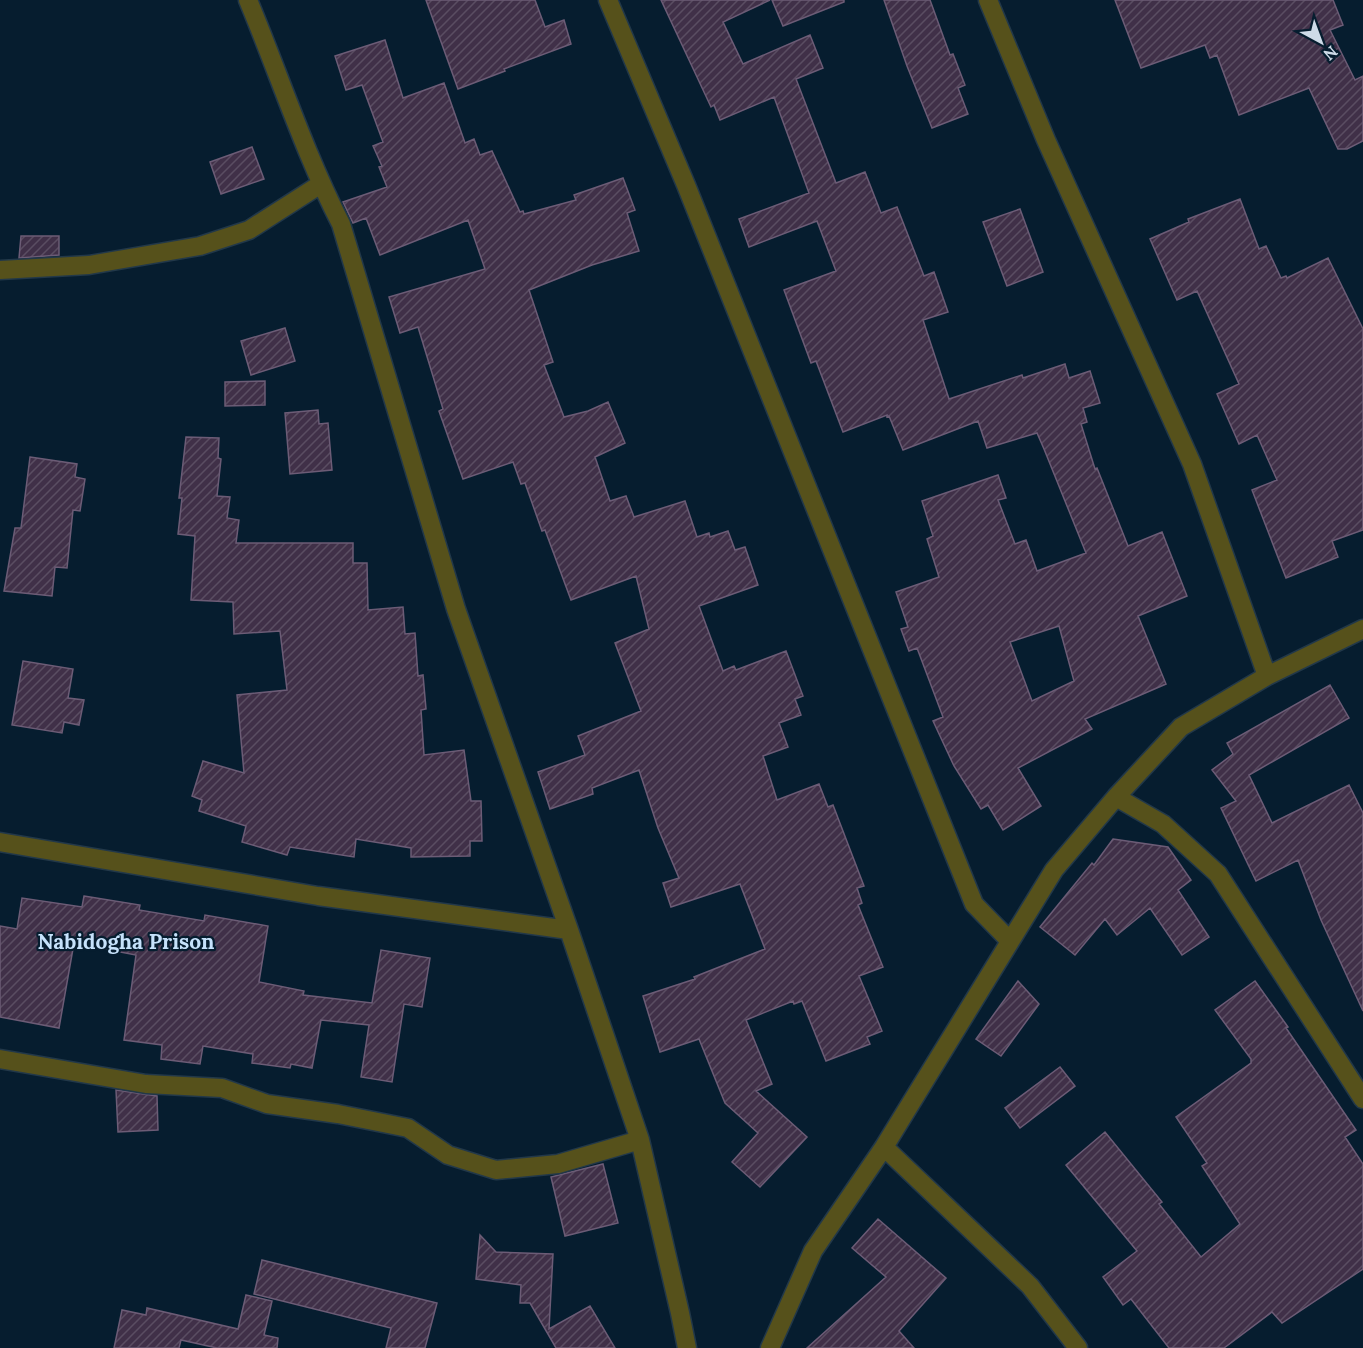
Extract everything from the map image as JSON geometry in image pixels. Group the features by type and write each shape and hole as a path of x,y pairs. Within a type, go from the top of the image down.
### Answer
{"street":[{"path":"248,0 321,184 341,224 456,609 640,1140 687,1348"},
{"path":"608,0 686,185 974,904 1010,941"},
{"path":"988,0 1046,140 1192,464 1267,676"},
{"path":"0,270 89,266 200,246 249,230 321,184"},
{"path":"770,1348 813,1251 884,1147 1054,870 1116,797 1182,727 1267,676 1363,629"},
{"path":"1116,797 1163,824 1218,874 1363,1099"},
{"path":"0,842 318,896 569,930"},
{"path":"0,1059 146,1084 222,1088 267,1104 338,1114 408,1128 448,1155 496,1170 558,1164 640,1140"},
{"path":"884,1147 1030,1286 1078,1348"}],"building":[{"path":"426,0 535,0 545,27 564,20 571,44 458,89"},
{"path":"661,0 770,0 723,22 743,64 810,35 823,68 796,79 836,183 865,172 881,213 897,207 924,276 934,272 948,312 923,320 949,399 1022,375 1023,378 1065,364 1069,378 1090,371 1100,403 1083,408 1087,422 1081,424 1095,469 1097,468 1128,546 1162,532 1187,596 1138,616 1166,684 1085,719 1092,729 1018,768 1041,806 1003,830 988,805 981,809 954,766 933,721 943,717 917,648 909,651 901,629 908,627 896,592 939,577 927,539 933,536 922,501 998,475 1006,498 998,500 1015,544 1026,540 1037,571 1086,553 1044,449 1037,433 987,448 978,421 903,450 887,415 843,432 816,361 811,363 784,290 836,271 817,221 749,247 739,219 809,193 774,97 720,120 714,105 711,107","holes":["1059,626 1074,681 1032,701 1010,642"]},
{"path":"772,0 844,0 844,2 783,26"},
{"path":"884,0 930,0 950,55 953,54 965,85 958,88 968,114 932,128"},
{"path":"1115,0 1333,0 1343,25 1330,30 1355,80 1363,76 1363,141 1347,149 1338,149 1309,88 1239,115 1217,55 1210,58 1205,45 1141,68"},
{"path":"385,40 403,98 444,83 465,143 474,139 480,155 492,151 520,212 523,211 524,214 576,200 574,195 623,178 635,210 627,213 639,251 592,265 529,290 553,362 544,365 564,417 588,411 608,402 625,443 595,457 610,501 626,496 634,517 685,501 697,537 709,533 710,537 728,531 735,550 745,547 758,585 699,606 723,671 734,666 736,670 786,651 803,696 795,699 801,715 779,723 788,747 763,756 777,800 819,784 828,807 833,805 864,886 857,888 862,903 858,905 883,967 859,976 882,1031 867,1037 870,1044 826,1061 802,1001 794,1004 793,1001 746,1020 772,1084 756,1091 807,1137 760,1187 732,1162 758,1133 725,1103 699,1039 660,1052 643,996 695,979 694,977 765,949 740,884 671,907 663,883 679,878 658,828 639,770 592,788 593,794 550,809 538,772 585,755 578,736 641,711 615,643 649,629 636,576 571,600 545,530 542,531 525,483 521,484 513,462 463,479 439,411 443,409 418,327 400,333 389,297 485,269 468,220 380,255 366,218 353,223 343,202 387,187 379,167 382,166 373,146 383,142 362,85 346,90 335,56"},
{"path":"252,147 264,179 221,194 210,162"},
{"path":"1240,199 1259,249 1266,246 1281,278 1286,276 1287,278 1328,258 1363,329 1363,530 1332,541 1338,557 1286,578 1252,490 1277,480 1257,435 1239,444 1217,394 1239,384 1197,291 1177,300 1150,239 1189,222 1188,219"},
{"path":"1020,209 1043,272 1007,286 983,222"},
{"path":"21,236 59,236 59,255 19,258"},
{"path":"285,328 295,361 251,375 241,341"},
{"path":"265,381 265,405 225,406 225,382"},
{"path":"318,410 319,424 328,423 332,470 290,474 285,413"},
{"path":"186,437 219,438 218,458 221,459 217,496 230,497 227,518 239,520 236,543 353,543 353,563 367,563 368,610 403,607 405,634 415,633 418,676 423,675 426,709 421,710 424,755 464,750 471,801 481,801 482,841 470,841 470,856 411,857 411,848 356,839 354,857 290,847 287,855 242,842 246,826 199,811 202,800 192,796 203,761 244,773 237,695 287,690 280,631 234,634 233,602 191,600 195,536 178,534 182,498 179,498"},
{"path":"30,457 77,464 75,477 85,479 80,511 73,510 67,568 55,567 52,596 4,591 15,528 21,528"},
{"path":"23,661 73,669 68,698 84,700 79,725 64,722 62,733 12,725"},
{"path":"1330,685 1349,718 1249,775 1272,823 1349,785 1363,813 1363,1011 1321,920 1298,860 1256,881 1221,808 1236,801 1212,770 1233,754 1227,743"},
{"path":"1113,839 1168,847 1191,880 1178,890 1209,937 1182,955 1150,908 1117,935 1105,919 1075,955 1040,927 1092,863 1094,865"},
{"path":"84,896 140,905 139,910 204,921 205,915 268,926 259,982 304,991 303,995 372,1003 381,950 430,958 422,1007 404,1004 392,1082 361,1077 369,1025 321,1020 312,1068 291,1064 290,1068 252,1063 253,1054 203,1046 200,1064 161,1059 162,1045 124,1040 136,955 74,943 59,1028 0,1017 0,926 17,929 22,898 82,907"},
{"path":"1018,981 1039,1004 1001,1056 976,1039"},
{"path":"1255,981 1356,1130 1345,1137 1363,1164 1363,1269 1282,1323 1272,1312 1224,1348 1169,1348 1131,1299 1123,1305 1103,1277 1137,1251 1066,1165 1105,1132 1162,1202 1159,1204 1201,1257 1240,1224 1202,1166 1207,1163 1176,1117 1251,1063 1251,1059 1215,1010"},
{"path":"1060,1067 1075,1086 1020,1128 1005,1108"},
{"path":"116,1090 157,1096 158,1130 118,1132"},
{"path":"603,1164 618,1223 565,1236 551,1177"},
{"path":"878,1219 946,1278 899,1331 914,1348 807,1348 886,1277 852,1248"},
{"path":"480,1235 496,1252 553,1254 549,1329 590,1306 615,1348 556,1348 530,1303 520,1303 521,1285 476,1279"},
{"path":"262,1260 437,1303 425,1348 386,1348 391,1328 254,1294"},
{"path":"246,1295 272,1301 264,1335 278,1338 277,1348 217,1348 181,1340 179,1348 114,1348 122,1310 146,1315 147,1308 238,1329"}],"district":[{"name":"Nabidogha Prison","path":"126,942"}]}
